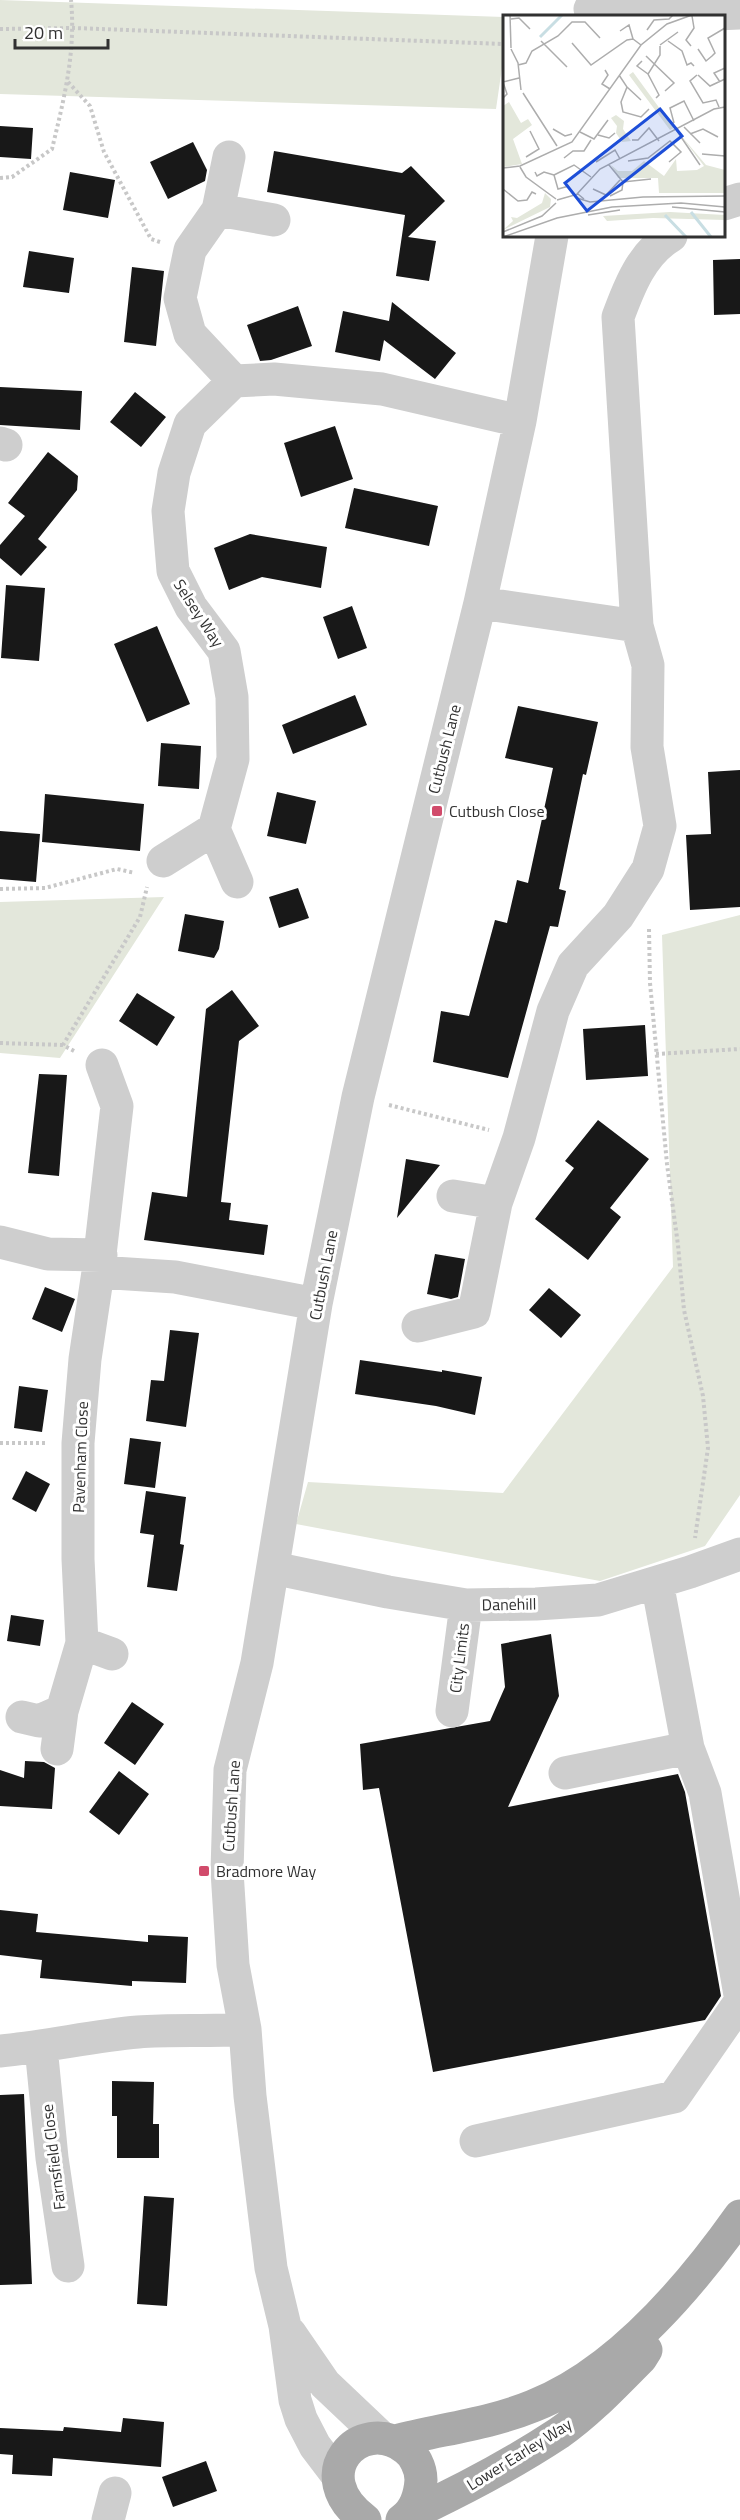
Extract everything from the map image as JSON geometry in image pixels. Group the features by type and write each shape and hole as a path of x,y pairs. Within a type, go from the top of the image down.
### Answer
{"main road":[{"name":"Lower Earley Way","path":"406,2517 468,2487 560,2432 593,2405 641,2358 681,2292 740,2216"},
{"name":"Lower Earley Way","path":"338,2496 340,2464 350,2449 366,2440 389,2440 496,2419 535,2406 575,2386 626,2345 681,2292"},
{"path":"389,2440 411,2452 421,2477 419,2495 406,2517"},
{"path":"338,2496 365,2520"}],"street":[{"path":"590,8 660,15"},
{"path":"693,15 740,13"},
{"path":"229,158 218,210 190,250 180,298 190,334 234,381 274,379 382,389 520,421"},
{"path":"725,203 740,199"},
{"path":"218,210 274,220"},
{"name":"Cutbush Lane","path":"338,2496 301,2419 295,2400 285,2326 270,2259 250,2096 245,2029 233,1965 228,1882 231,1770 257,1664 316,1304 358,1097 480,603 520,421 552,237"},
{"path":"418,1326 474,1312 496,1203 519,1138 553,1011 573,965 618,916 648,869 660,825 647,747 648,665 637,626 618,317 632,278 667,238"},
{"name":"Selsey Way","path":"214,830 233,759 232,697 224,651 191,607 173,572 168,511 174,473 190,424 234,381"},
{"path":"480,603 637,626"},
{"path":"156,869 214,830 237,882"},
{"name":"Pavenham Close","path":"57,1749 62,1711 82,1643 78,1559 78,1443 85,1359 99,1264 129,1100 102,1065"},
{"path":"453,1196 496,1203"},
{"path":"0,1242 48,1254 316,1304"},
{"name":"Danehill","path":"273,1568 388,1592 466,1605 536,1604 598,1600 740,1555"},
{"path":"657,1582 688,1748 705,1793 740,1995"},
{"name":"City Limits","path":"452,1711 466,1605"},
{"path":"82,1643 112,1654"},
{"path":"22,1717 39,1721 62,1711"},
{"path":"565,1773 688,1748"},
{"path":"477,2141 674,2097 740,2002"},
{"path":"0,2051 139,2032 245,2029"},
{"name":"Farnsfield Close","path":"41,2047 52,2158 68,2266"},
{"name":"Cutbush Lane","path":"285,2326 325,2384 389,2440"}],"path":[{"path":"0,178 12,177 52,149 68,82 74,28 71,0"},
{"path":"0,29 74,28 503,44"},
{"path":"68,82 90,106 104,152 151,239 190,250"},
{"path":"0,889 45,888 117,869 156,869 140,916 63,1045"},
{"path":"649,926 650,984 656,1054 684,1310 703,1396 708,1448 690,1572"},
{"path":"0,1044 63,1045 102,1065"},
{"path":"656,1054 740,1049"},
{"path":"358,1097 519,1138"},
{"path":"0,1443 78,1443"}],"shaded area":[{"path":"0,0 503,17 503,61 496,109 0,94"},
{"path":"164,897 60,1058 0,1053 0,902"},
{"path":"740,915 740,1495 705,1546 600,1581 296,1524 308,1482 503,1493 673,1267 662,935"}],"building":[{"path":"0,126 33,128 31,159 0,157"},
{"path":"193,142 207,170 205,181 168,199 150,162"},
{"path":"274,151 402,173 411,166 445,201 408,237 436,241 429,281 396,276 405,215 267,192"},
{"path":"70,172 115,180 108,218 63,210"},
{"path":"29,251 74,258 69,293 23,287"},
{"path":"740,259 740,314 714,315 713,260"},
{"path":"132,267 164,271 156,346 124,342"},
{"path":"392,302 456,353 435,379 384,340 380,361 335,352 343,311 389,321"},
{"path":"298,306 312,346 271,360 260,361 247,325"},
{"path":"0,387 82,391 80,430 0,425"},
{"path":"135,392 166,417 141,447 110,422"},
{"path":"335,426 353,479 301,497 284,443"},
{"path":"48,452 78,476 77,490 38,539 47,547 21,576 0,558 0,545 25,516 8,503"},
{"path":"354,488 438,506 429,546 345,528"},
{"path":"250,534 327,547 321,588 262,577 229,590 214,548"},
{"path":"6,585 45,588 39,661 1,658"},
{"path":"352,606 367,648 338,659 323,617"},
{"path":"157,626 190,704 147,722 114,644"},
{"path":"355,695 367,725 293,754 282,725"},
{"path":"518,706 598,722 586,775 583,774 559,889 566,891 558,927 550,926 508,1078 433,1062 441,1011 469,1016 495,920 507,923 517,880 528,883 553,768 505,758"},
{"path":"161,743 201,746 199,789 158,786"},
{"path":"740,770 740,907 690,910 686,835 711,834 708,772"},
{"path":"277,792 316,801 306,844 267,836"},
{"path":"45,794 144,804 140,851 42,842"},
{"path":"0,831 40,834 36,882 0,879"},
{"path":"298,888 309,918 279,928 269,897"},
{"path":"185,914 224,921 219,949 214,958 178,951"},
{"path":"232,990 259,1026 239,1041 221,1202 231,1203 229,1220 268,1225 264,1255 144,1240 152,1192 187,1197 206,1009"},
{"path":"137,993 175,1017 157,1046 119,1021"},
{"path":"645,1025 648,1076 586,1080 583,1029"},
{"path":"39,1074 67,1075 59,1176 28,1173"},
{"path":"598,1120 649,1159 610,1208 621,1217 588,1260 535,1219 574,1168 565,1161"},
{"path":"406,1159 440,1165 397,1218"},
{"path":"435,1254 465,1259 458,1297 451,1299 427,1294"},
{"path":"45,1287 75,1299 62,1332 32,1319"},
{"path":"549,1288 581,1315 561,1338 529,1310"},
{"path":"170,1330 199,1333 186,1427 146,1421 151,1380 164,1381"},
{"path":"360,1360 482,1377 475,1415 436,1406 355,1394"},
{"path":"19,1386 48,1390 42,1432 14,1428"},
{"path":"130,1438 161,1442 155,1488 124,1484"},
{"path":"26,1471 50,1484 36,1512 12,1499"},
{"path":"146,1491 186,1497 180,1544 184,1545 177,1591 147,1587 154,1535 140,1533"},
{"path":"11,1615 44,1620 40,1646 7,1641"},
{"path":"551,1634 559,1696 508,1807 678,1774 685,1792 721,1996 705,2020 433,2072 379,1788 363,1790 360,1744 490,1721 505,1687 501,1644"},
{"path":"132,1702 164,1724 135,1765 104,1743"},
{"path":"25,1761 44,1762 55,1768 52,1809 0,1806 0,1770 24,1778"},
{"path":"119,1771 149,1794 119,1835 89,1812"},
{"path":"0,1910 38,1914 36,1932 148,1942 148,1935 188,1937 186,1983 132,1981 132,1986 40,1978 42,1960 0,1955"},
{"path":"112,2081 154,2082 153,2124 159,2124 159,2158 117,2158 117,2116 112,2116"},
{"path":"24,2094 32,2284 0,2285 0,2095"},
{"path":"144,2196 174,2198 167,2306 137,2304"},
{"path":"123,2418 164,2422 161,2467 53,2458 52,2476 12,2474 13,2455 0,2454 0,2428 63,2431 64,2427 121,2432"},
{"path":"206,2461 217,2491 173,2507 162,2477"}],"place":[{"name":"Cutbush Close","path":"437,811"},
{"name":"Bradmore Way","path":"204,1871"}]}
